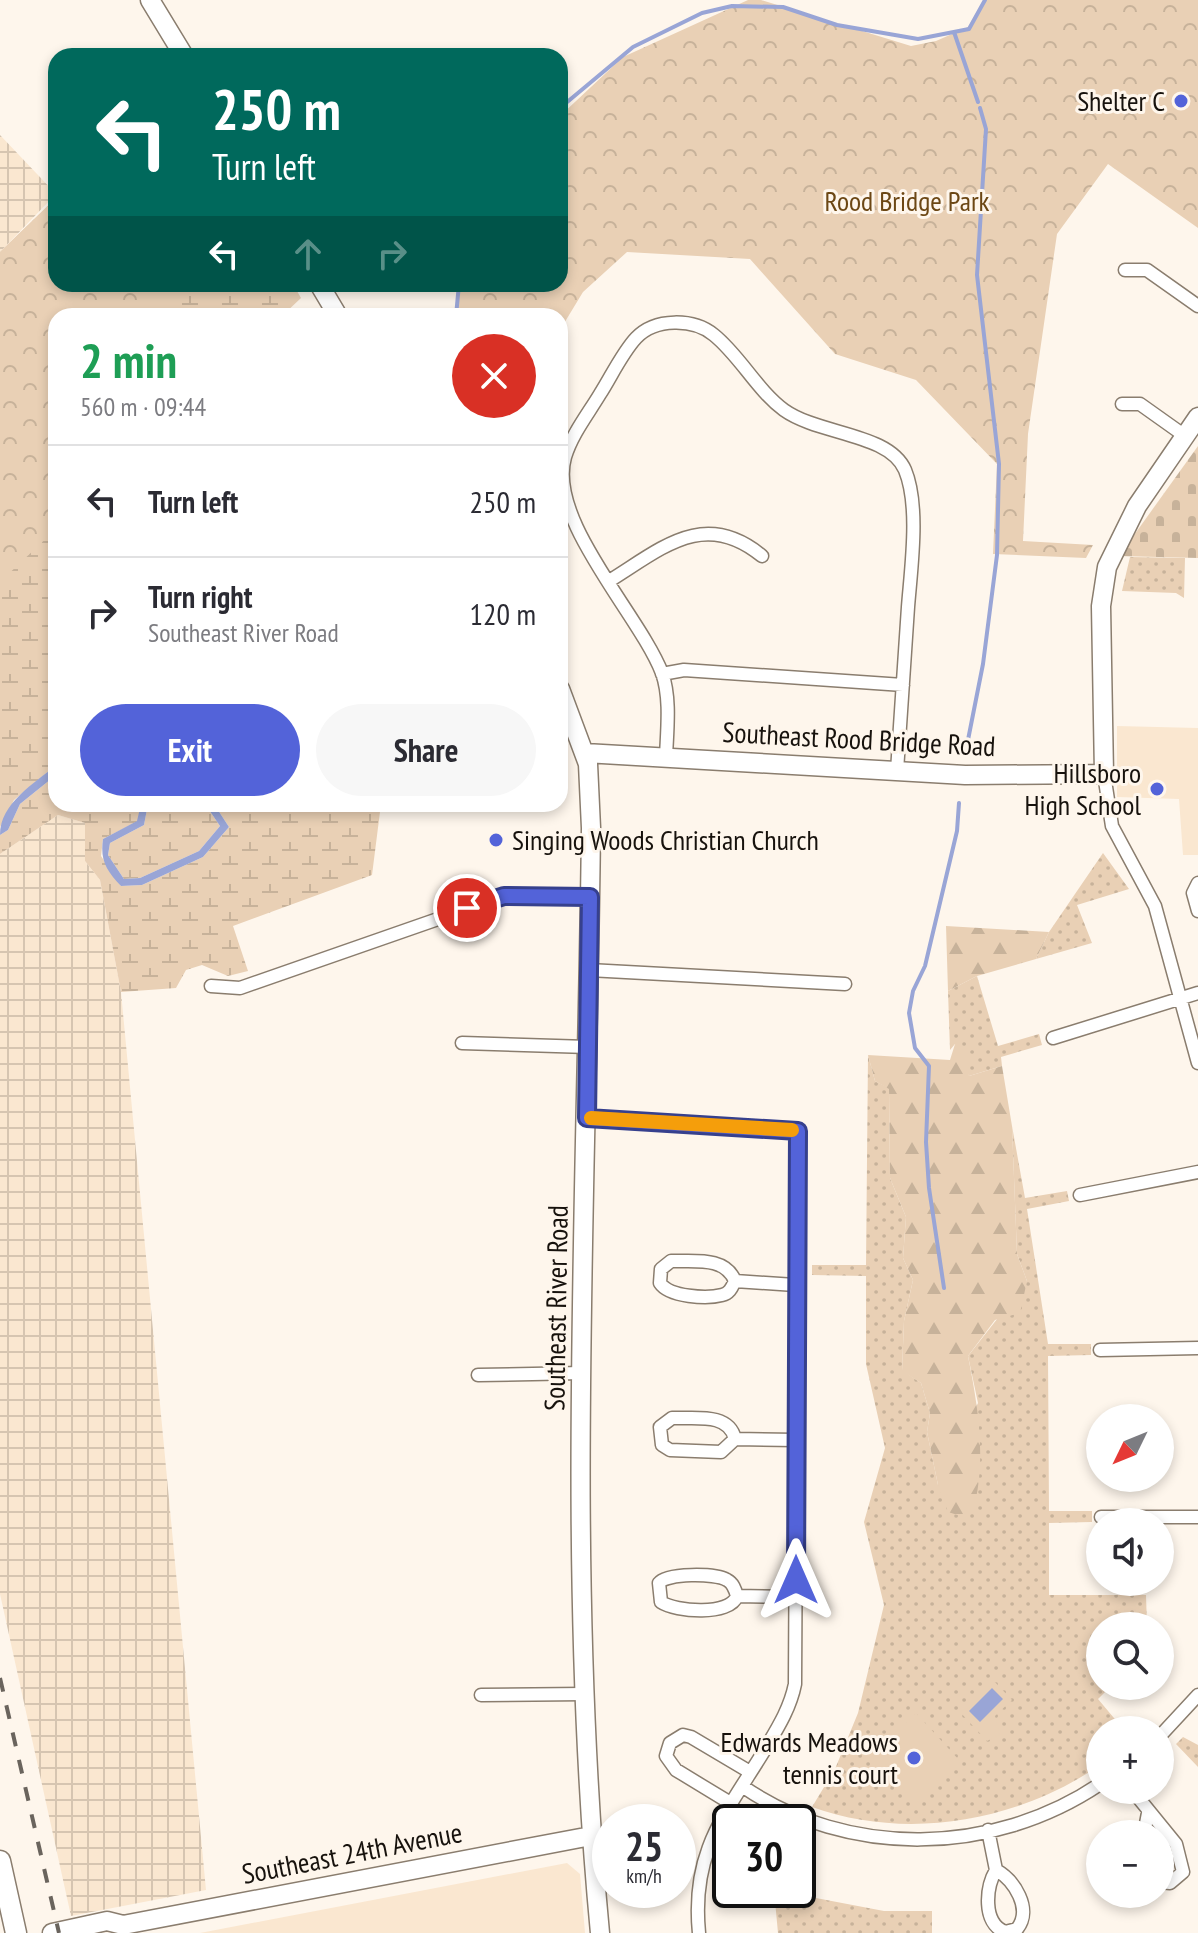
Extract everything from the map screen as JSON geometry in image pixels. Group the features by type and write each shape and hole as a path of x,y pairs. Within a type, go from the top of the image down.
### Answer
{"main road":[{"path":"0,1861 16,1933"}],"street":[{"path":"150,0 179,48"},
{"path":"1125,270 1147,270 1198,306"},
{"path":"568,450 636,338 654,326 676,322 695,325 713,334 783,409 824,430 872,441 893,451 904,468 911,491 911,565 897,770"},
{"path":"1122,404 1140,404 1185,436"},
{"path":"1198,417 1122,530 1105,576 1101,606 1104,774 1112,826 1151,896 1198,1063"},
{"path":"568,508 662,674 667,710 666,757"},
{"path":"609,581 691,534 724,535 741,541 762,556"},
{"path":"662,674 684,670 903,685"},
{"name":"Southeast River Road","path":"568,709 585,753 589,775 590,897 582,1373 585,1694 591,1836 600,1933"},
{"name":"Southeast Rood Bridge Road","path":"585,753 1037,776 1104,774"},
{"path":"1198,883 1193,893 1198,911"},
{"path":"211,986 240,988 504,896 590,897"},
{"path":"589,970 845,984"},
{"path":"1053,1038 1198,993"},
{"path":"462,1043 588,1047"},
{"path":"587,1118 798,1131 792,1697 750,1772 742,1786 732,1804 676,1770 666,1756 670,1743 683,1735 750,1772"},
{"path":"1080,1195 1198,1172"},
{"path":"671,1261 717,1263 728,1269 735,1281 731,1289 721,1296 674,1293 660,1283 661,1269 671,1261"},
{"path":"735,1281 795,1285"},
{"path":"1100,1350 1198,1348"},
{"path":"478,1375 582,1373"},
{"path":"735,1439 729,1425 720,1420 672,1418 660,1427 662,1445 670,1450 721,1452 735,1439 796,1440"},
{"path":"1174,1517 1198,1517"},
{"path":"670,1575 721,1577 731,1583 737,1596 732,1605 722,1610 670,1607 661,1602 659,1583 670,1575"},
{"path":"737,1596 795,1597"},
{"path":"481,1695 585,1694"},
{"path":"1174,1721 1198,1695"},
{"path":"742,1786 782,1812 852,1835 917,1840 988,1830 1058,1807 1086,1792"},
{"path":"1142,1804 1154,1820"},
{"path":"1147,1820 1148,1813"},
{"path":"988,1830 996,1870 987,1891 993,1923 1005,1932 1017,1929 1023,1916 1016,1886 996,1870"},
{"name":"Southeast 24th Avenue","path":"52,1933 107,1921 118,1929 591,1836"},
{"path":"699,1933 696,1899 703,1858 712,1841"},
{"path":"1174,1842 1183,1872 1174,1880"}],"shaded area":[{"path":"0,135 48,186 48,202 0,252"},
{"name":"Hillsboro High School","path":"1117,726 1198,728 1198,855 1183,855 1179,799 1117,797"},
{"path":"58,815 85,823 85,861 100,880 121,992 206,1890 71,1916 0,1594 0,854"},
{"path":"567,1863 580,1874 585,1933 200,1933"}],"green space":[{"name":"Rood Bridge Park","path":"748,0 761,0 911,46 936,41 968,27 984,0 1198,0 1198,228 1108,164 1057,234 1028,434 1023,541 1093,545 1086,558 993,554 997,464 916,380 835,354 750,259 627,252 583,292 568,317 568,308 456,308 459,292 568,292 568,109 623,57"},
{"path":"48,206 48,292 298,292 301,298 290,308 48,308 48,772 14,800 0,827 0,252"},
{"path":"48,206 48,292 150,292 166,308 48,308 48,537 0,582 0,252"},
{"path":"1198,446 1198,558 1119,556"},
{"path":"1130,557 1185,558 1184,598 1176,593 1122,591"},
{"path":"48,781 48,812 140,812 138,821 103,839 101,856 121,886 142,885 203,857 229,827 219,812 380,812 372,875 233,926 248,971 228,976 202,965 186,970 176,988 121,992 100,880 85,861 85,823 58,815 0,854 0,835 8,830 20,804"},
{"path":"146,812 210,812 220,826 199,851 140,878 124,879 108,855 110,843 144,825"},
{"path":"1103,853 1129,889 1077,905 1092,943 1036,959 1049,932"},
{"path":"946,926 1049,932 1036,959 977,976 948,991"},
{"path":"977,976 998,1046 1039,1034 1042,1045 1001,1057 1002,1066 969,1076 955,1044 950,1050 948,991"},
{"path":"955,1044 966,1049 969,1076 1002,1066 1012,1126 1017,1254 1027,1281 1020,1313 995,1320 968,1356 978,1414 980,1473 973,1511 961,1516 948,1512 938,1485 927,1432 930,1413 921,1383 902,1371 904,1321 913,1280 903,1258 906,1217 890,1178 889,1089 875,1081 868,1055 950,1060"},
{"path":"868,1055 875,1081 889,1088 890,1178 906,1217 903,1258 913,1280 904,1321 902,1370 921,1383 930,1413 927,1432 938,1485 978,1403 968,1356 1027,1281 1017,1254 1012,1126 1025,1198 1067,1191 1069,1201 1027,1209 1048,1344 1091,1344 1091,1355 1048,1356 1049,1511 1086,1511 1086,1522 1049,1523 1049,1595 1146,1596 1147,1612 1086,1612 1086,1700 1099,1700 1112,1716 1086,1716 1086,1774 1033,1800 960,1820 923,1824 885,1823 848,1817 816,1808 814,1804 835,1769 858,1713 884,1605 864,1522 885,1448 866,1364 866,1276 812,1275 812,1265 866,1265"},
{"path":"992,1679 1012,1700 995,1716 1000,1735 987,1741 959,1711"},
{"name":"Edwards Meadows tennis court","path":"916,1713 959,1760 913,1803 869,1757"},
{"path":"1183,1737 1198,1745 1198,1767 1176,1744"},
{"path":"816,1898 884,1911 932,1911 932,1933 778,1933 776,1908 816,1908"}],"water":[{"path":"48,772 48,781 20,804 8,830 0,835 6,813"},
{"path":"139,812 146,812 144,825 110,843 108,855 124,879 140,878 199,851 220,826 210,812 219,812 229,827 203,857 142,885 121,886 105,864 103,839 137,821"},
{"path":"992,1688 1003,1699 980,1722 969,1711"}],"waterway":[{"path":"568,101 633,47 702,13 732,6 783,7 837,25 918,39 969,29 985,0"},
{"path":"954,32 978,102"},
{"path":"966,750 983,664 997,555 999,464 977,275 986,129 980,108"},
{"path":"457,308 458,292"},
{"path":"944,1288 929,1188 926,1142 929,1066 915,1048 909,1013 913,991 925,966 957,831 959,803"}],"railway":[{"path":"0,1678 59,1933"}],"slow traffic":[{"path":"591,1118 792,1130"}],"place":[{"name":"Shelter C","path":"1181,101"},
{"name":"Hillsboro High School","path":"1157,789"},
{"name":"Singing Woods Christian Church","path":"496,840"},
{"name":"Edwards Meadows tennis court","path":"914,1758"}],"route":[{"path":"467,908 504,896 590,897 587,1118 798,1131 796,1580"}]}
